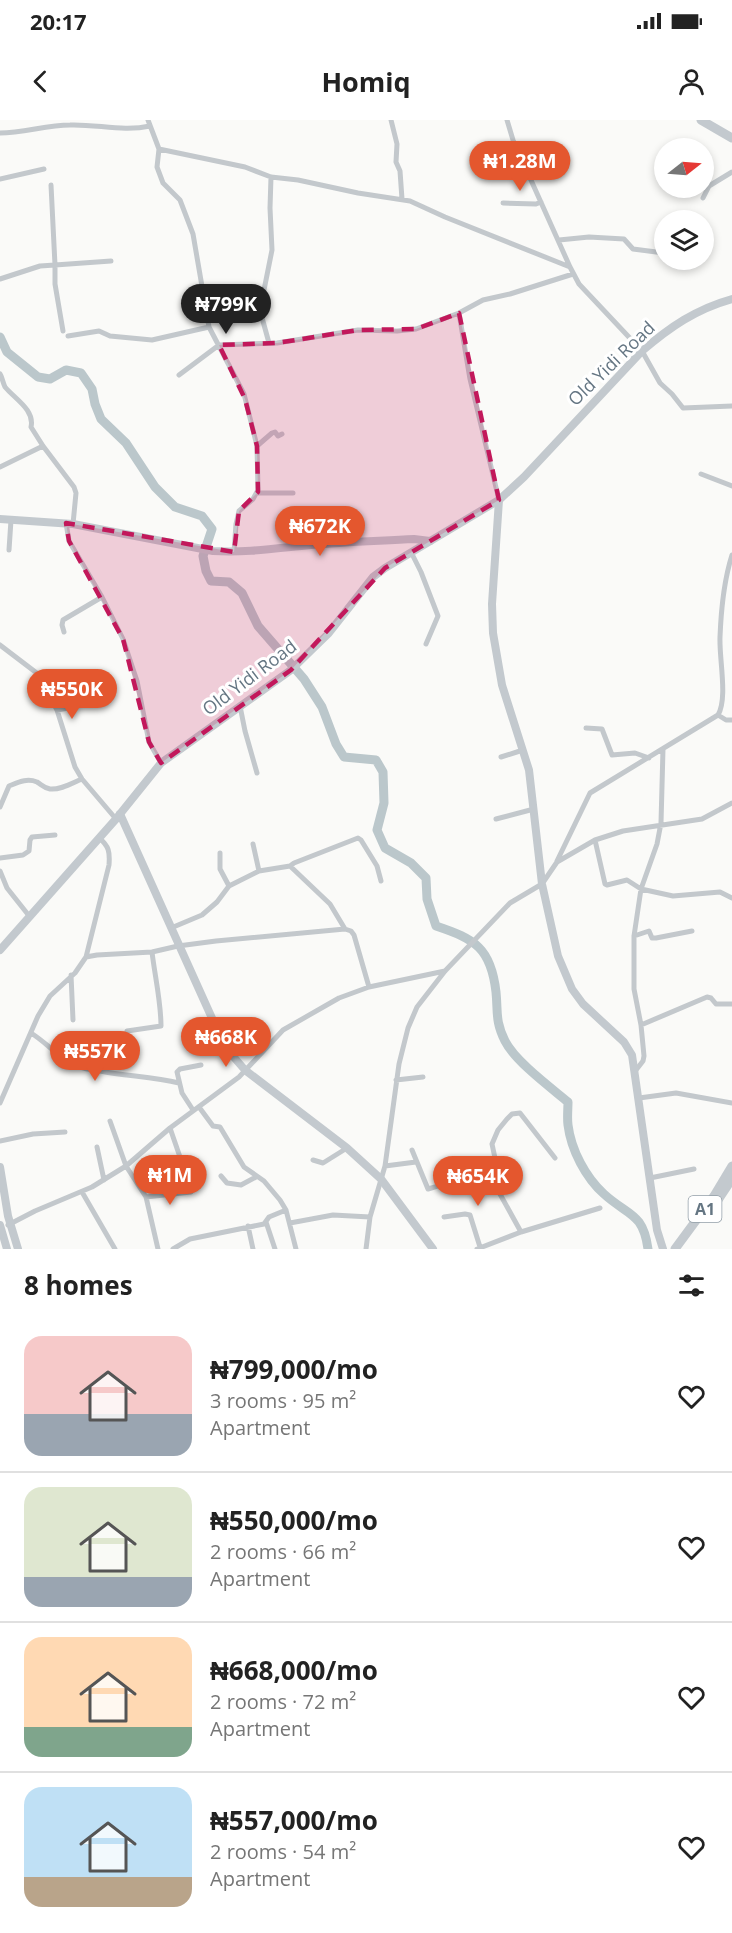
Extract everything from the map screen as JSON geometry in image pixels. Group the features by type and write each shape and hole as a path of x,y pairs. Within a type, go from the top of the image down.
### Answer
{"highway":[{"path":"701,120 732,138"},
{"path":"712,120 732,133"},
{"name":"A1","path":"675,1249 731,1173"},
{"name":"A1","path":"683,1249 731,1173"}],"main road":[{"name":"Old Yidi Road","path":"0,950 118,817 160,763 293,667 328,634 373,577 498,501 524,477 642,351 688,316 732,299"},
{"path":"0,1167 3,1225 7,1249"},
{"path":"3,1225 18,1249"}],"street":[{"path":"391,120 397,144 396,162 400,171 402,199"},
{"path":"507,120 513,140 579,284 642,351 660,383 682,408 732,405"},
{"path":"0,133 59,125 122,129 149,123 159,149 157,167 163,183 180,200 193,234 209,327 244,394 257,446 257,494"},
{"path":"159,149 245,167 271,177 410,201 570,267"},
{"path":"0,179 44,169"},
{"path":"714,183 732,172"},
{"path":"269,343 261,314 272,250 271,177"},
{"path":"51,185 55,284 63,331"},
{"path":"503,203 536,204 541,202"},
{"path":"559,240 586,237 624,239 633,249 654,252"},
{"path":"0,279 40,266 111,261"},
{"path":"178,375 219,345 269,343 346,331 416,329 459,313 483,300 573,274"},
{"path":"459,313 470,379 498,501 492,604 493,633 502,685 531,779 542,884 558,956 568,981 583,1004 629,1048 636,1070 659,1239 663,1249"},
{"path":"68,336 99,331 111,336 152,340 209,327"},
{"path":"0,374 3,384 29,413 33,420 32,427 43,446 74,487 76,492 69,523 69,541 102,597 123,639 137,681 151,748 160,763"},
{"path":"257,446 275,432 278,436 282,434"},
{"path":"0,467 43,446"},
{"path":"701,474 732,486"},
{"path":"234,552 239,511 257,494 293,493"},
{"path":"0,519 69,523 213,551 263,551 311,545 414,539 430,541"},
{"path":"9,550 11,520"},
{"path":"411,552 438,616 426,644"},
{"path":"366,1249 370,1217 385,1166 396,1080 408,1029 417,1007 445,971 510,903 542,884 557,862 590,793 718,715 722,708 720,637 732,555"},
{"path":"64,632 63,620 102,597"},
{"path":"1,647 38,674 57,710 75,766 82,779 118,817 225,1047 245,1070 347,1148 381,1179 433,1249"},
{"path":"57,710 94,699"},
{"path":"240,706 257,773"},
{"path":"718,715 726,720 732,720"},
{"path":"586,728 602,729 612,755 635,753 649,758"},
{"path":"636,1070 644,1056 634,989 634,936 641,890 657,844 661,823 663,749"},
{"path":"501,757 523,750"},
{"path":"0,807 9,786 28,779 53,789 62,788 82,779"},
{"path":"557,862 595,840 661,823 702,819 732,803"},
{"path":"496,819 534,809"},
{"path":"0,858 23,855 29,851 32,837 55,834"},
{"path":"0,1103 38,1016 50,996 86,957 110,865 110,852 99,838"},
{"path":"170,928 202,915 229,886 259,871 290,866 358,838 377,866 381,881"},
{"path":"595,840 605,884 627,880 641,890 673,897 720,892 732,898"},
{"path":"253,844 259,871"},
{"path":"220,854 222,875 229,886"},
{"path":"290,866 330,904 345,929"},
{"path":"0,871 7,888 30,917"},
{"path":"86,957 152,952 178,946 345,929 354,935 369,987"},
{"path":"634,936 649,932 652,938 656,938 692,931"},
{"path":"127,1031 161,1026 159,992 152,952"},
{"path":"3,1225 82,1192 126,1166 170,1128 239,1077 283,1030 339,998 369,987 445,971"},
{"path":"71,975 73,1020"},
{"path":"641,1025 706,997 711,998 716,1004 732,1004"},
{"path":"31,1033 76,1066 179,1083"},
{"path":"193,1110 182,1093 177,1072 180,1069 201,1065"},
{"path":"396,1080 423,1077"},
{"path":"639,1098 676,1093 732,1103"},
{"path":"199,1107 213,1126 220,1127 244,1167 256,1178 264,1181 286,1210 297,1249"},
{"path":"520,1232 495,1185 493,1140 512,1114 520,1113 555,1158"},
{"path":"110,1121 126,1166 146,1197 157,1249 163,1249"},
{"path":"170,1128 180,1156"},
{"path":"0,1141 33,1134 65,1132"},
{"path":"97,1147 104,1180"},
{"path":"313,1160 323,1163 347,1148"},
{"path":"412,1150 428,1189 463,1181 483,1181 495,1185"},
{"path":"385,1166 416,1162"},
{"path":"650,1178 694,1169"},
{"path":"221,1176 227,1183 241,1185 256,1178"},
{"path":"82,1192 115,1249"},
{"path":"146,1197 191,1192"},
{"path":"444,1217 470,1215 478,1248 520,1232 600,1208"},
{"path":"174,1249 190,1239 266,1222 269,1217 286,1210"},
{"path":"290,1223 333,1215 370,1217"},
{"path":"266,1222 275,1249"},
{"path":"248,1226 253,1249"}],"highlighted area":[{"path":"459,313 499,500 385,568 291,670 161,763 149,742 123,639 69,541 66,523 234,552 239,511 258,492 257,446 245,399 219,345 277,343 358,330 416,329"}],"waterway":[{"path":"0,337 7,352 38,377 50,379 66,370 81,373 92,389 101,419 126,443 155,487 175,507 202,516 212,529 203,556 211,581 229,582 242,593 258,626 304,679 322,707 336,744 344,757 376,760 383,772 384,803 377,830 385,848 411,863 426,878 427,899 436,926 471,941 485,955 494,977 498,1022 505,1041 525,1065 568,1102 570,1134 580,1163 597,1187 638,1221 646,1237 648,1249"}]}
